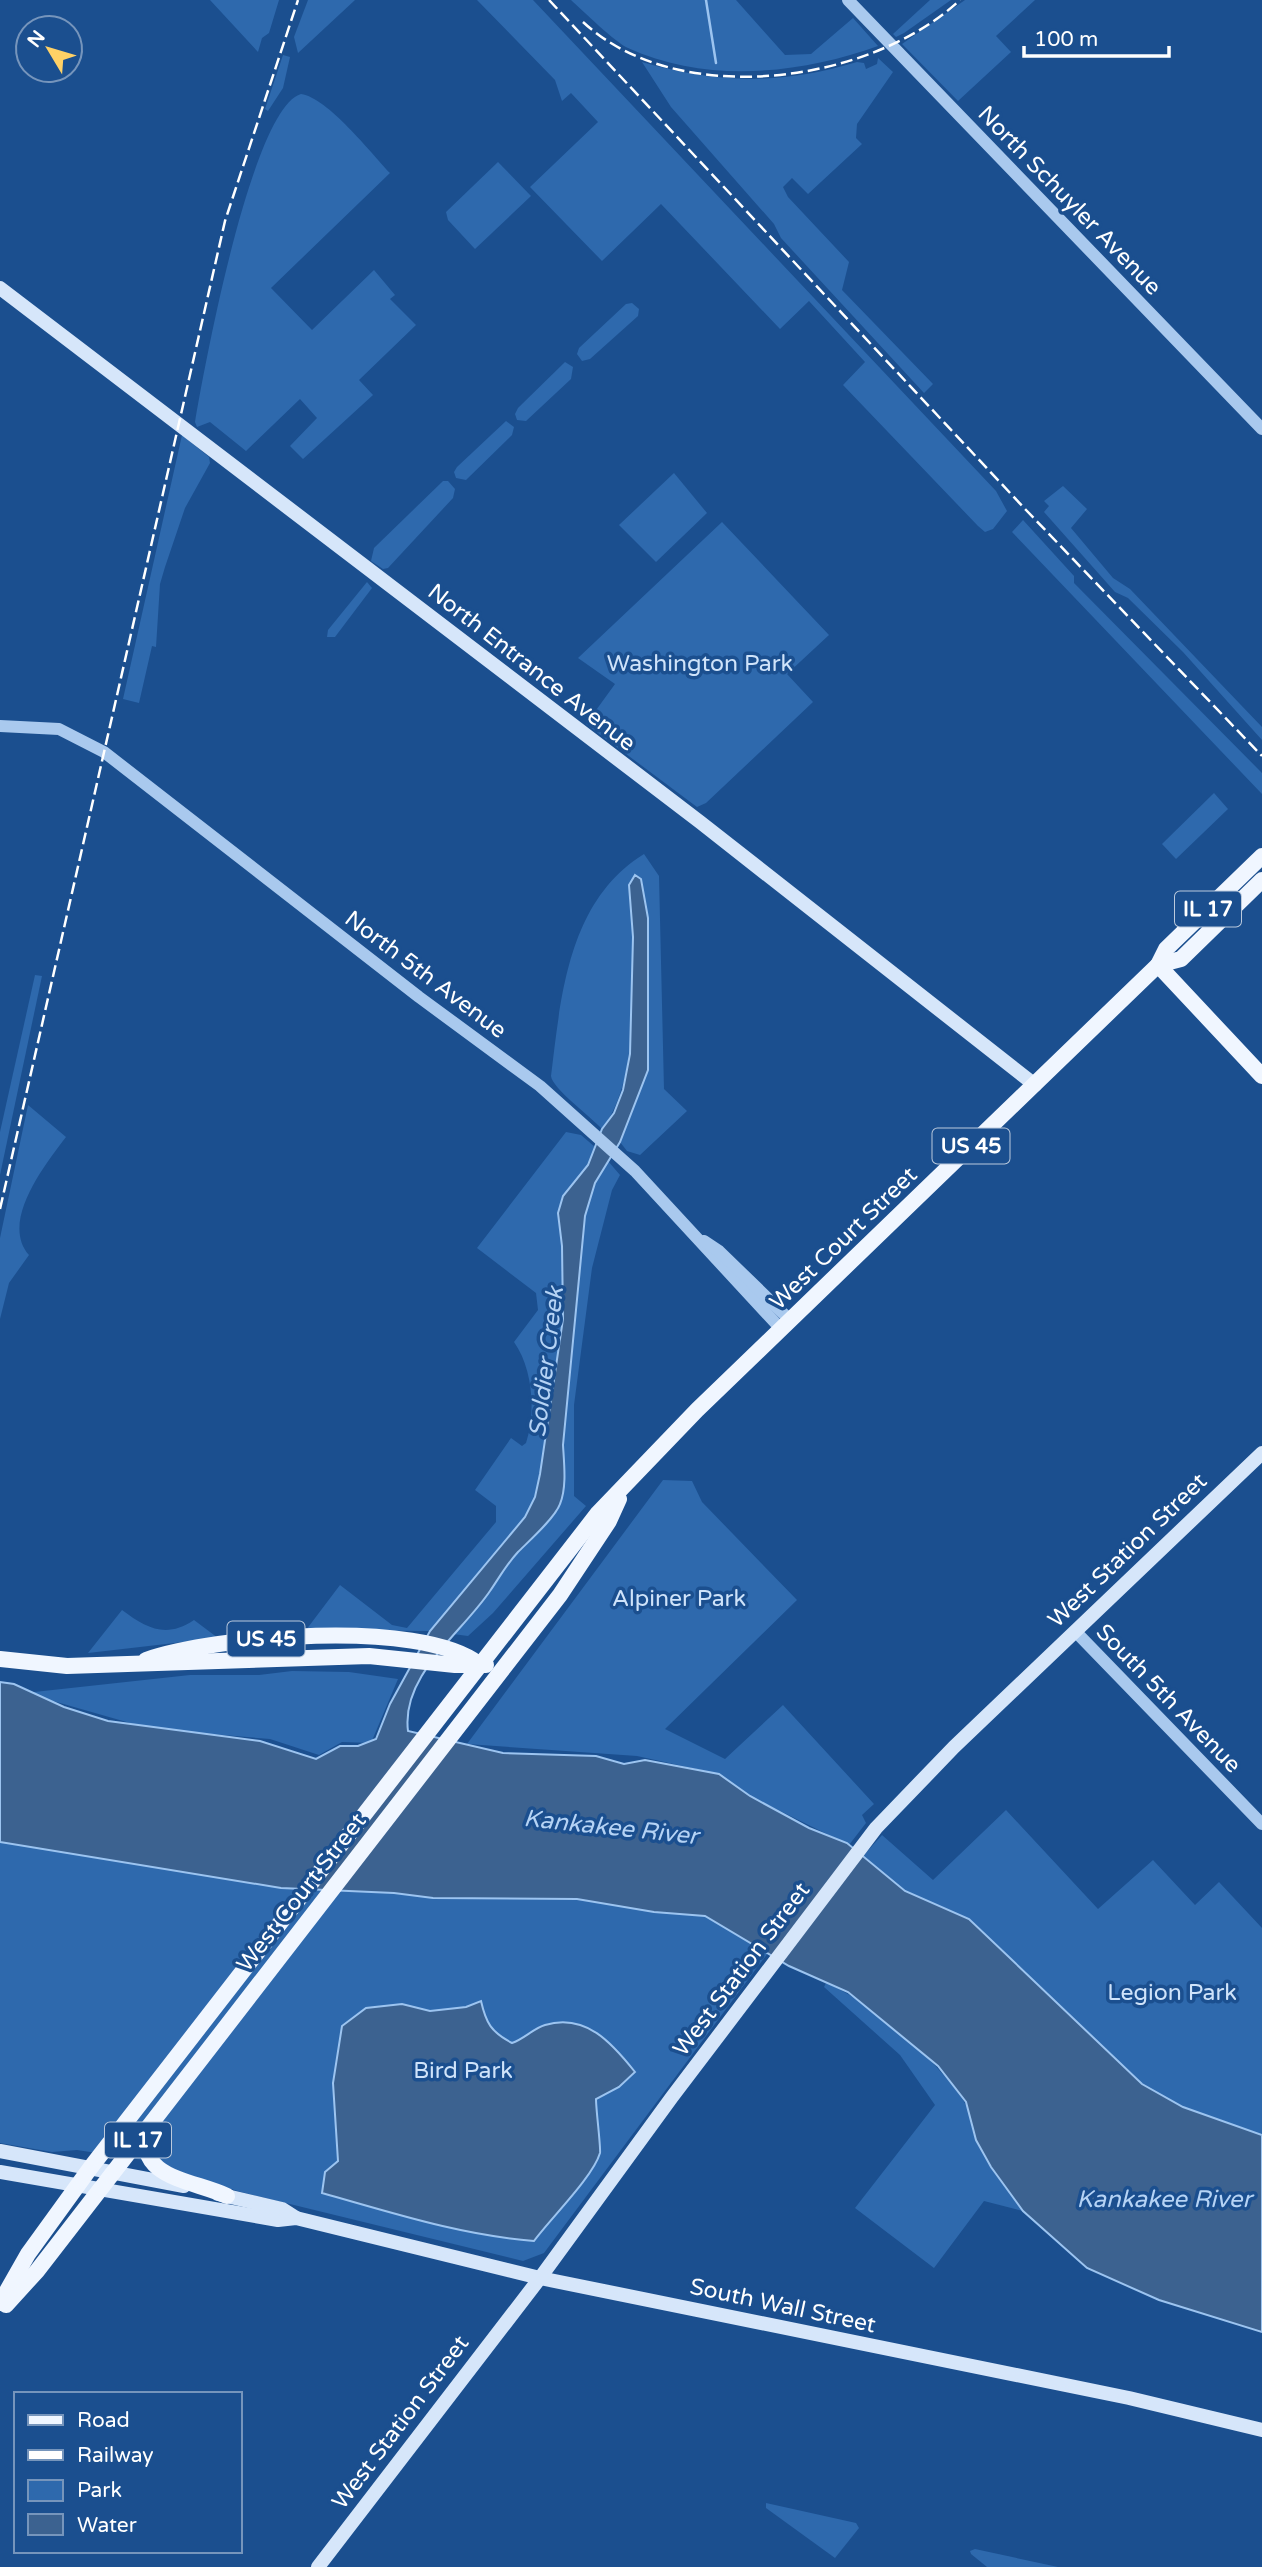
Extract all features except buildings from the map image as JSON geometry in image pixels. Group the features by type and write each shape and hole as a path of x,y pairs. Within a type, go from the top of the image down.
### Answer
{"main road":[{"name":"North Entrance Avenue","path":"0,288 700,822 1035,1085"},
{"name":"West Court Street","path":"0,2303 28,2254 91,2167 598,1513 624,1489 697,1410 1158,965 1166,949 1262,856"},
{"name":"West Court Street","path":"1158,965 1181,959 1262,880"},
{"path":"1158,965 1262,1076"},
{"name":"West Station Street","path":"318,2567 540,2278 876,1828 954,1747 1262,1453"},
{"name":"West Court Street","path":"0,2312 37,2271 560,1595 609,1521 624,1489"},
{"name":"US 45","path":"141,1662 167,1653 266,1639 345,1637 394,1639 502,1669"},
{"name":"US 45","path":"0,1659 67,1666 141,1662 170,1664 280,1657 460,1659"},
{"path":"149,2125 145,2148 152,2165 165,2174 227,2196"},
{"name":"South Wall Street","path":"0,2151 227,2196 282,2209 296,2218 540,2278 1129,2398 1262,2430"},
{"name":"South Wall Street","path":"0,2172 278,2220 296,2218"}],"street":[{"name":"North Schuyler Avenue","path":"848,0 1262,429"},
{"name":"North 5th Avenue","path":"0,726 59,729 104,752 419,997 540,1086 623,1159 786,1325"},
{"name":"South 5th Avenue","path":"1075,1631 1262,1824"}],"green space":[{"path":"210,0 279,0 269,33 262,38 258,52"},
{"path":"308,0 355,0 298,53 294,37"},
{"path":"477,0 533,0 996,491 1007,511 993,529 985,532 978,526 843,385 865,362 809,301 780,329 661,204 602,261 530,187 598,122 571,93 562,101 555,80"},
{"path":"571,0 736,0 785,55 811,54 853,18 878,46 848,56 785,68 721,71 689,67 628,48"},
{"path":"930,0 951,0 904,33 896,37 893,34"},
{"path":"965,0 1035,0 996,36 1011,52 958,101 902,44"},
{"path":"283,55 290,57 283,88 268,111 265,109"},
{"path":"878,58 893,72 857,124 856,138 862,144 808,194 792,178 783,187 788,197 849,262 842,290 933,384 924,393 781,238 774,224 671,107 642,62 697,75 750,79 802,75 857,62 864,63 866,69 877,64"},
{"path":"301,94 312,98 336,115 390,173 271,288 312,330 374,270 395,295 390,299 416,325 359,380 373,395 303,459 290,446 317,418 300,399 246,451 210,422 197,427 195,422 208,350 248,190 265,144 283,110"},
{"path":"498,162 531,196 475,249 448,220 446,212"},
{"path":"632,303 639,309 638,316 590,359 582,361 577,354 579,348 626,304"},
{"path":"565,362 573,367 571,379 526,421 517,420 515,414 518,408"},
{"path":"506,421 514,427 512,435 466,480 456,478 454,472 457,467"},
{"path":"182,435 209,457 210,463 185,508 165,567 160,584 156,647 152,646 139,703 123,699"},
{"path":"674,473 707,513 656,562 619,525"},
{"path":"443,481 448,481 455,489 453,498 388,568 383,569 371,561 374,548"},
{"path":"1063,486 1087,509 1071,528 1113,578 1130,589 1262,727 1262,740 1183,652 1128,598 1115,592 1044,512 1049,506 1044,501"},
{"path":"1023,520 1074,576 1074,583 1262,773 1262,794 1012,532"},
{"name":"Washington Park","path":"722,522 829,635 787,674 813,702 706,803 697,807 586,724 615,684 578,658"},
{"path":"367,582 372,588 335,637 327,637 328,630"},
{"path":"1214,793 1228,809 1176,859 1162,844"},
{"path":"644,854 659,876 664,1089 687,1111 640,1155 627,1151 620,1142 648,1070 647,1028 629,885 634,977 630,1046 625,1078 615,1106 602,1129 565,1095 551,1076 565,983 584,924 599,897 619,874"},
{"path":"35,975 42,976 0,1175 0,1132"},
{"path":"28,1105 66,1137 37,1178 22,1211 19,1227 21,1242 29,1255 9,1283 0,1319 0,1238"},
{"path":"566,1132 581,1135 595,1147 588,1165 563,1196 563,1319 540,1474 535,1497 525,1517 430,1631 306,1630 340,1585 392,1625 407,1628 496,1522 496,1506 475,1490 511,1438 522,1446 526,1443 531,1418 531,1391 525,1365 514,1342 538,1310 536,1293 477,1248"},
{"path":"608,1161 620,1175 612,1190 592,1268 574,1405 574,1496 586,1506 493,1613 468,1636 453,1634 517,1554 564,1473 563,1445 585,1216 595,1183"},
{"name":"Alpiner Park","path":"663,1480 692,1481 702,1502 797,1600 665,1729 725,1759 783,1705 874,1804 862,1815 866,1823 849,1845 750,1796 719,1774 637,1756 467,1744"},
{"path":"122,1610 139,1622 156,1629 174,1629 194,1620 218,1638 88,1653"},
{"path":"292,1671 349,1672 398,1679 371,1743 342,1742 319,1755 270,1739 151,1729 25,1693 190,1675 259,1675"},
{"name":"Legion Park","path":"1006,1810 1098,1909 1153,1860 1195,1905 1219,1882 1262,1928 1262,2135 1183,2107 1135,2081 969,1919 905,1891 863,1856 882,1835 933,1880"},
{"name":"Bird Park","path":"0,1842 281,1888 394,1893 433,1898 577,1899 654,1912 705,1916 768,1953 544,2253 523,2261 241,2192 173,2172 156,2162 77,2150 52,2152 0,2143"},
{"path":"826,1983 882,2017 937,2067 966,2104 974,2135 985,2159 1023,2211 984,2201 934,2268 855,2208 935,2105 900,2055 824,1987"},
{"path":"766,2503 856,2523 859,2528 835,2558 766,2508"},
{"path":"975,2549 1058,2567 987,2567 971,2554 970,2551"}],"water":[{"name":"Kankakee River","path":"635,875 641,879 648,918 648,1070 620,1142 595,1183 585,1216 563,1445 564,1490 553,1516 514,1557 478,1607 423,1673 408,1711 408,1731 503,1753 596,1756 624,1764 645,1760 719,1774 750,1796 809,1828 847,1843 905,1891 969,1919 1142,2084 1183,2107 1262,2135 1262,2332 1159,2300 1087,2268 1023,2211 991,2167 976,2140 966,2102 938,2066 848,1992 789,1966 705,1916 654,1912 577,1899 433,1898 394,1893 281,1888 0,1842 0,1682 14,1684 64,1707 108,1721 260,1741 316,1759 340,1746 358,1746 376,1739 390,1704 430,1631 525,1517 535,1497 540,1474 563,1319 562,1246 558,1213 563,1196 588,1165 602,1129 614,1113 623,1090 630,1054 633,937 629,885"},
{"path":"481,2001 490,2026 512,2043 545,2025 573,2023 597,2033 635,2072 619,2087 596,2099 600,2153 589,2174 570,2198 534,2241 453,2228 322,2193 325,2172 338,2161 333,2083 342,2026 366,2008 402,2004 430,2011 466,2007"}],"waterway":[{"name":"Soldier Creek","path":"706,0 716,63"}],"railway":[{"path":"0,1209 225,221 298,0"},
{"path":"549,0 1026,510 1262,756"},
{"path":"583,22 623,50 669,68 720,76 773,76 826,67 876,51 922,29 960,0"}]}
